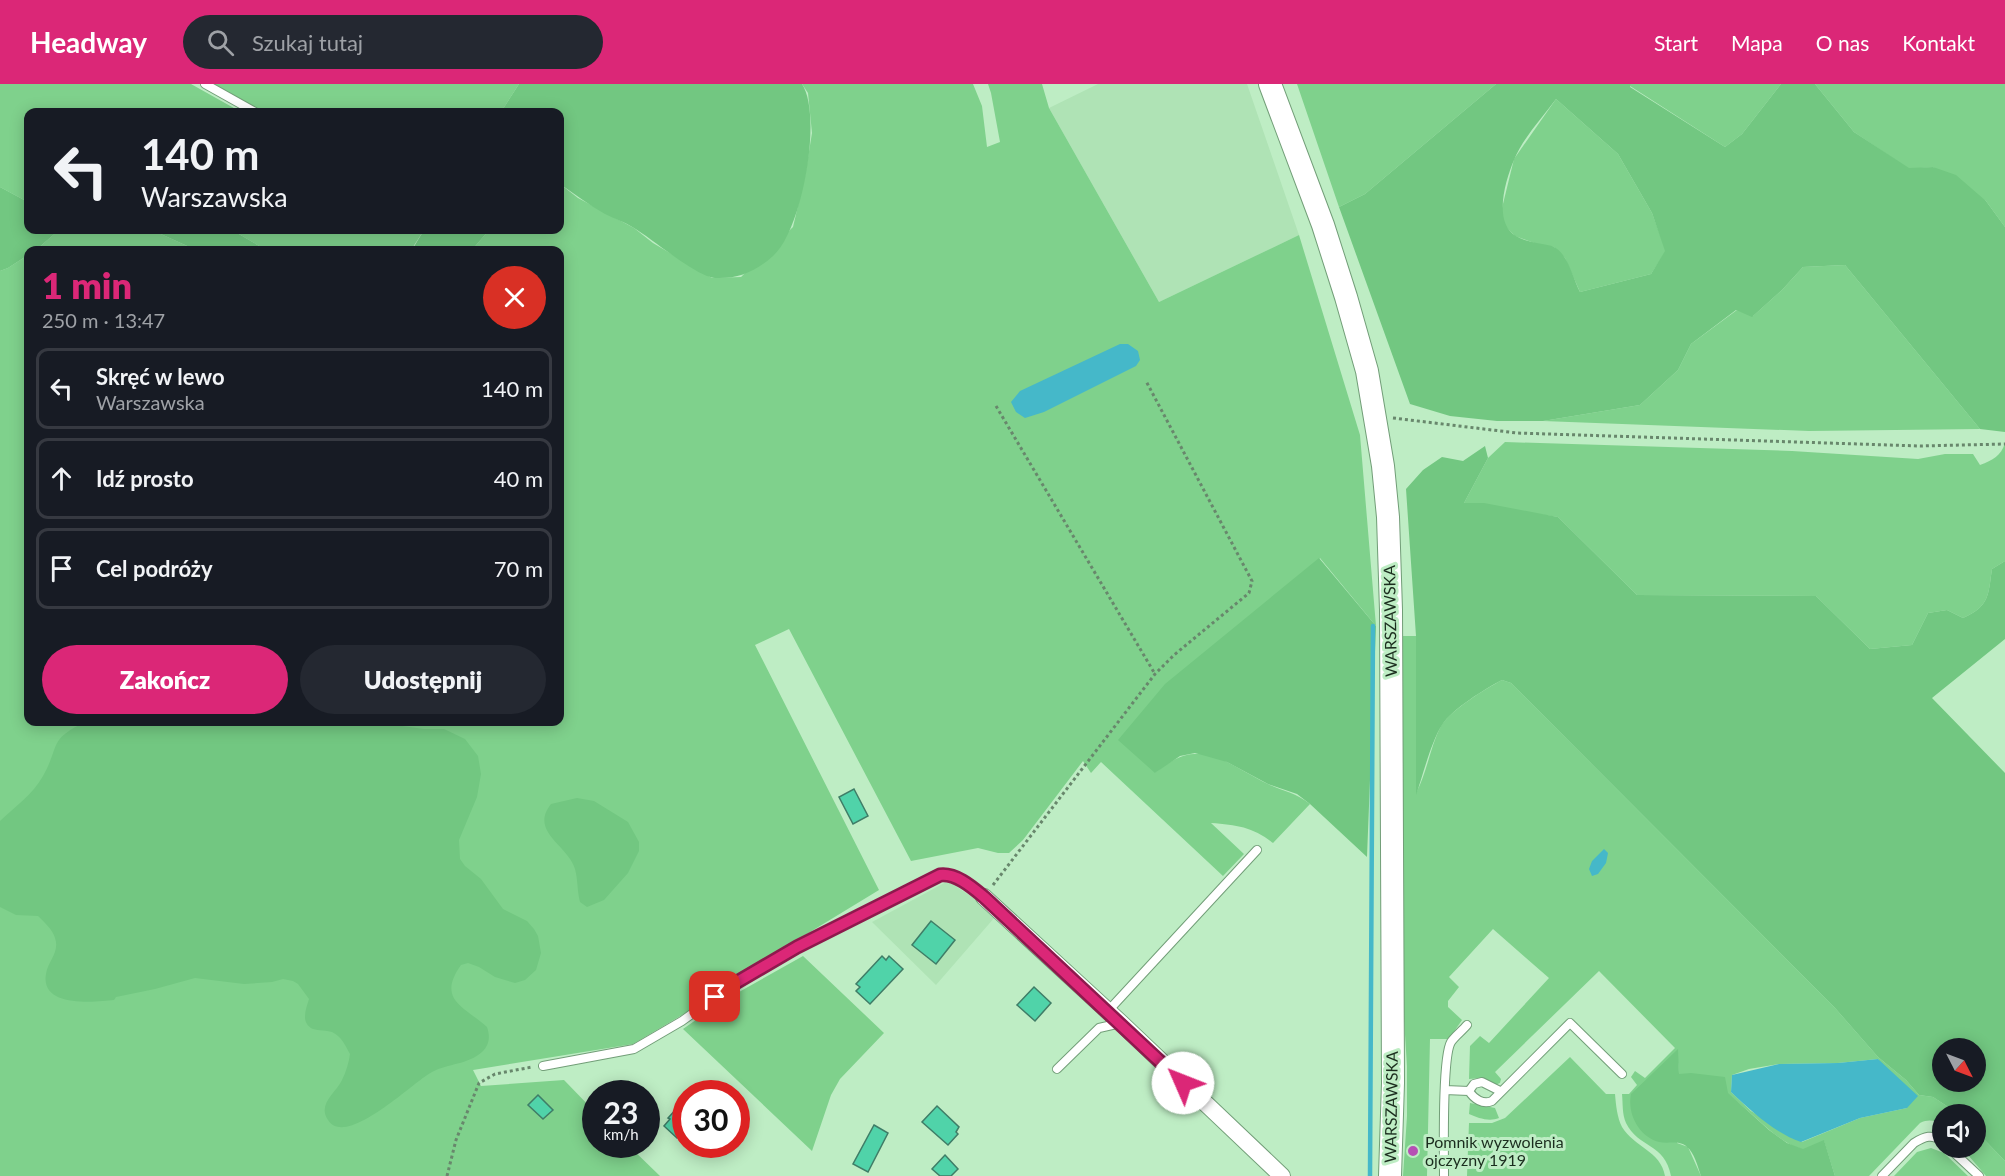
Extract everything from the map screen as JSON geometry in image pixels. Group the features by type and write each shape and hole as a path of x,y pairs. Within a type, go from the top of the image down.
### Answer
{"main road":[{"name":"WARSZAWSKA","path":"1270,84 1323,225 1367,371 1376,417 1388,517 1391,610 1393,1083 1390,1176"}],"street":[{"path":"984,897 1282,1176"}],"lane":[{"path":"205,84 248,108"},
{"path":"1108,1011 1257,850"},
{"path":"543,1066 634,1049 682,1021 732,985 797,947 940,875 951,875 984,897"},
{"path":"1057,1070 1099,1028 1121,1023"},
{"path":"1469,1091 1475,1099 1485,1103 1494,1099 1570,1023 1622,1074"},
{"path":"1444,1176 1445,1090 1449,1048 1452,1041 1467,1025"},
{"path":"1469,1091 1474,1084 1482,1082 1500,1091"},
{"path":"1445,1090 1469,1091"},
{"path":"1882,1176 1914,1143 1932,1136"},
{"path":"1960,1158 1979,1176"}],"path":[{"path":"984,897 1155,674 1174,655 1249,593 1252,581 1146,381"},
{"path":"996,406 1155,674"},
{"path":"1376,417 1517,433 1920,446 2005,444"},
{"path":"447,1176 456,1140 479,1083 495,1074 543,1066"}],"shaded area":[{"path":"0,84 191,84 234,108 24,108 24,200 0,187"},
{"path":"214,84 519,84 504,108 256,108"},
{"path":"519,84 802,84 808,100 810,146 806,173 793,223 783,243 766,262 746,273 731,277 707,276 634,228 599,211 564,187 564,108 504,108"},
{"path":"802,84 973,84 982,106 987,147 1000,142 988,84 1042,84 1049,108 1159,302 1299,235 1360,435 1376,626 1320,558 1155,773 1171,761 1186,755 1212,756 1310,804 1273,843 1259,833 1244,828 1211,823 1244,854 1223,876 1101,762 1091,773 1083,761 1023,840 1009,853 978,848 911,861 789,629 755,645 879,890 731,980 704,1002 633,1044 473,1070 481,1086 564,1080 582,1099 582,1158 641,1158 660,1176 0,1176 0,271 24,258 24,726 564,726 564,246 475,246 486,234 564,234 564,187 578,198 634,228 653,243 712,278 741,277 793,227 812,133 808,93"},
{"path":"1098,84 1247,84 1299,235 1159,302 1049,108"},
{"path":"1297,84 1496,84 1365,194 1339,207"},
{"path":"1496,84 1631,84 1630,87 1725,147 1742,134 1781,84 1815,84 1854,132 1909,168 1933,167 1956,175 1986,201 2005,227 2005,432 1980,429 1845,265 1803,267 1752,317 1736,310 1691,344 1678,370 1640,405 1543,421 1497,421 1450,416 1410,404 1339,207 1365,194","holes":["1556,99 1618,154 1652,213 1665,251 1651,274 1580,292 1566,260 1558,249 1520,238 1509,230 1503,212 1507,179 1522,144"]},
{"path":"1631,84 1781,84 1742,134 1725,147 1630,86"},
{"path":"1815,84 2005,84 2005,227 1986,201 1933,167 1909,169 1854,132"},
{"path":"1556,99 1618,154 1652,213 1666,251 1651,274 1580,292 1565,258 1554,247 1515,236 1504,225 1501,212 1514,159"},
{"path":"0,187 24,200 24,234 54,234 41,246 24,246 24,258 0,271"},
{"path":"54,234 161,234 187,246 41,246"},
{"path":"161,234 239,234 259,246 187,246"},
{"path":"239,234 421,234 414,246 259,246"},
{"path":"422,234 486,234 475,246 414,246"},
{"path":"1845,265 1980,429 1809,431 1543,421 1640,405 1678,370 1691,344 1737,310 1753,316 1803,267"},
{"path":"1505,442 1792,451 1918,459 1945,454 1973,454 1980,465 1996,457 2005,443 2005,561 1992,569 1986,599 1972,614 1963,618 1947,610 1928,613 1912,645 1870,649 1816,596 1637,595 1558,517 1464,503 1488,458"},
{"path":"1485,446 1488,458 1464,503 1484,503 1558,517 1637,595 1816,596 1870,649 1912,645 1928,613 1947,610 1963,618 1972,614 1986,599 1992,569 2005,561 2005,639 1932,698 2005,773 2005,1161 1986,1141 1986,1104 1944,1104 1933,1097 1919,1095 1906,1080 1878,1057 1835,1008 1511,683 1502,680 1469,700 1447,719 1434,740 1416,795 1416,636 1406,489 1423,470 1442,457 1463,461"},
{"path":"1319,558 1376,626 1367,857 1297,794 1268,784 1227,762 1195,753 1180,756 1155,773 1118,740 1165,684"},
{"path":"1403,636 1416,636 1416,793 1437,734 1452,713 1502,680 1511,683 1835,1008 1878,1057 1906,1080 1919,1095 1933,1097 1944,1104 1932,1104 1932,1121 1920,1123 1869,1176 1835,1176 1824,1141 1803,1150 1788,1143 1721,1089 1693,1075 1679,1074 1677,1050 1677,1143 1688,1147 1701,1176 1671,1176 1663,1157 1637,1137 1626,1123 1622,1094 1629,1094 1637,1085 1631,1077 1635,1071 1645,1078 1675,1048 1599,971 1495,1072 1501,1079 1500,1083 1495,1085 1481,1078 1469,1079 1470,1046 1480,1036 1489,1043 1549,978 1493,929 1449,977 1459,987 1448,1001 1448,1007 1462,1020 1449,1039 1430,1039 1427,1176 1403,1176 1407,1116 1403,1003","holes":["1878,1059 1907,1108 1860,1118 1802,1142 1751,1111 1731,1092 1732,1075 1749,1069 1779,1064 1838,1063"]},
{"path":"77,726 402,726 444,729 465,739 478,756 481,774 477,797 459,840 460,859 481,879 503,909 527,921 534,929 538,936 541,953 536,970 525,980 515,983 495,977 468,963 461,965 451,987 452,995 456,1002 487,1027 489,1040 485,1049 464,1062 432,1072 380,1111 364,1120 349,1126 337,1127 328,1120 325,1109 343,1077 350,1054 338,1036 330,1031 313,1029 306,1023 305,1016 309,999 293,981 283,979 244,984 195,978 116,997 114,1000 83,1002 60,998 51,993 46,985 47,969 56,948 52,932 38,916 16,915 0,907 0,821 39,783 56,744"},
{"path":"577,798 594,801 628,822 639,842 639,851 628,873 604,900 587,907 580,902 576,873 571,860 552,838 544,823 545,814 551,804"},
{"path":"948,881 978,901 995,917 936,985 872,922"},
{"path":"803,956 884,1033 840,1079 831,1095 812,1151 750,1092 750,1080 737,1080 683,1029 723,1001"},
{"path":"1678,1049 1679,1074 1725,1077 1728,1093 1787,1143 1803,1149 1824,1140 1835,1176 1701,1176 1694,1156 1684,1145 1659,1142 1646,1135 1640,1130 1633,1117 1631,1094"},
{"path":"1570,1057 1606,1094 1615,1094 1622,1127 1633,1140 1653,1155 1665,1176 1467,1176 1469,1123 1492,1123 1505,1118"},
{"path":"1470,1103 1495,1108 1499,1118 1487,1120 1469,1114"},
{"path":"1986,1141 2005,1161 2005,1176 1986,1176 1971,1158 1986,1158"},
{"path":"1932,1148 1932,1158 1949,1158 1968,1176 1894,1176 1917,1152"}],"water":[{"path":"1120,344 1128,344 1138,351 1140,360 1136,366 1044,412 1025,418 1016,412 1011,402 1020,391"},
{"path":"1604,849 1608,853 1606,863 1598,874 1592,876 1589,869 1592,861"},
{"path":"1878,1059 1918,1096 1907,1108 1860,1118 1801,1142 1773,1127 1731,1092 1732,1075 1779,1064 1838,1063"}],"building":[{"path":"854,789 868,816 853,824 839,797"},
{"path":"931,921 955,940 936,964 912,945"},
{"path":"882,956 886,960 889,956 903,969 870,1004 856,991 860,987 856,984"},
{"path":"1034,987 1051,1003 1035,1021 1017,1005"},
{"path":"538,1095 553,1110 543,1119 528,1105"},
{"path":"937,1106 959,1127 956,1132 958,1134 948,1145 922,1122"},
{"path":"672,1114 672,1133 664,1126 670,1119 668,1118"},
{"path":"874,1125 888,1133 868,1172 853,1164"},
{"path":"945,1155 958,1169 951,1176 940,1176 932,1169"}],"waterway":[{"path":"1370,1176 1373,626"}],"place":[{"name":"Pomnik wyzwolenia ojczyzny 1919","path":"1413,1151"}],"route":[{"path":"715,997 797,947 946,874 968,885 984,897 1183,1083"}]}
